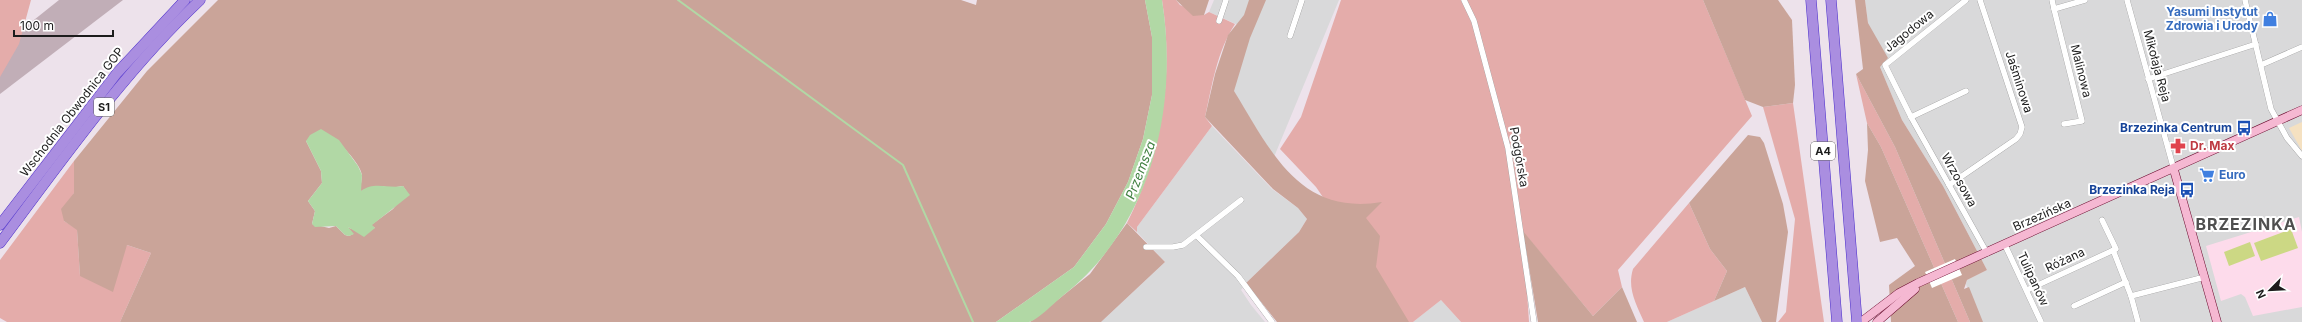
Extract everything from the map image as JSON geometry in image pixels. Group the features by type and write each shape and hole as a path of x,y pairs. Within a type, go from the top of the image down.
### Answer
{"highway":[{"name":"Wschodnia Obwodnica GOP","path":"2,223 117,73 185,0"},
{"name":"Wschodnia Obwodnica GOP","path":"0,243 124,81 158,42 200,0"},
{"name":"A4","path":"1811,1 1837,322"},
{"name":"A4","path":"1832,3 1857,322"}],"main road":[{"name":"Brzezińska","path":"1861,322 1899,293 2174,170 2302,110"},
{"name":"Mikołaja Reja","path":"2174,170 2217,322"},
{"name":"Brzezińska","path":"1876,322 1910,292 1929,280"}],"street":[{"path":"1219,21 1226,0"},
{"path":"1290,36 1302,0"},
{"name":"Podgórska","path":"1464,0 1474,21 1508,148 1534,322"},
{"name":"Jagodowa","path":"1885,65 1966,0"},
{"name":"Jaśminowa","path":"1949,185 2016,139 2020,134 2022,127 1980,0"},
{"name":"Malinowa","path":"2052,0 2082,121 2064,124"},
{"path":"2054,9 2085,0"},
{"name":"Mikołaja Reja","path":"2127,0 2174,170"},
{"path":"2245,0 2271,109 2277,122 2302,157"},
{"path":"2148,79 2256,44"},
{"path":"2261,65 2302,47"},
{"name":"Wrzosowa","path":"1885,65 1911,117 1987,253"},
{"path":"1911,117 1966,91"},
{"path":"1146,247 1173,248 1183,245 1197,236 1241,200"},
{"path":"2102,220 2131,296 2138,322"},
{"path":"1197,236 1238,276 1272,322"},
{"name":"Tulipanów","path":"2005,245 2041,322"},
{"name":"Różana","path":"2027,290 2114,250"},
{"path":"2131,296 2205,277"},
{"path":"2074,306 2126,282"}],"shaded area":[{"path":"0,0 31,0 19,44 0,77"},
{"path":"59,0 123,0 0,94 0,47"},
{"path":"218,0 961,0 976,5 977,0 1145,0 1152,37 1152,95 1143,139 1128,182 1106,224 1074,267 996,322 120,322 151,253 127,245 113,292 80,276 77,230 64,221 61,209 74,193 74,161 147,71","holes":["329,136 343,147 360,170 362,175 361,191 382,186 390,188 403,186 407,192 393,209 371,225 375,228 357,231 347,227 353,234 349,236 345,235 336,226 329,228 312,224 315,211 308,201 322,183 321,171 306,141"]},
{"path":"1162,0 1176,0 1180,5 1204,15 1209,12 1235,24 1219,57 1213,81 1205,117 1212,126 1137,227 1137,232 1127,223 1149,170 1157,142 1162,114 1167,57"},
{"path":"1176,0 1209,0 1204,15 1193,16"},
{"path":"1214,0 1339,0 1274,157 1233,91 1247,29 1209,12"},
{"path":"1249,0 1266,0 1250,38 1234,91 1275,156 1291,174 1308,189 1329,199 1353,204 1382,202 1366,218 1380,236 1376,267 1409,322 1277,322 1246,283 1299,232 1307,219 1298,208 1273,189 1205,117 1215,74 1228,35 1244,15"},
{"path":"1341,0 1703,0 1752,116 1618,270 1622,287 1593,316 1523,232 1529,322 1461,322 1441,300 1413,322 1408,322 1316,187 1280,149 1301,117"},
{"path":"1703,0 1778,0 1792,20 1795,85 1793,103 1763,107 1745,100"},
{"path":"1855,0 1865,0 1868,23 1888,58 1880,67 1902,120 1943,186 1987,270 1967,280 1964,289 1969,287 1983,322 1970,322 1895,147 1856,74 1863,69"},
{"path":"1865,0 2302,0 2302,322 1978,322 1966,284 1967,280 1987,270 1943,186 1902,120 1880,67 1868,23"},
{"path":"1856,74 1895,147 1970,322 1958,322 1881,147 1867,123"},
{"path":"1793,103 1824,322 1778,322 1786,312 1795,219 1763,107"},
{"path":"2302,122 2302,151 2289,128"},
{"path":"1867,123 1881,147 1958,322 1891,322 1889,285 1915,266 1897,238 1880,242 1865,181 1868,150"},
{"path":"1212,126 1272,189 1298,208 1307,219 1299,232 1246,283 1241,290 1265,322 1101,322 1165,262 1137,232 1137,227"},
{"path":"1748,135 1760,137 1764,143 1783,204 1788,232 1776,322 1762,322 1745,287 1714,301 1727,271 1710,249 1689,203"},
{"path":"74,161 74,193 64,221 77,229 80,276 127,245 151,253 120,322 7,322 0,318 0,260"},
{"path":"1689,203 1710,249 1727,271 1714,301 1667,322 1644,322 1633,296 1631,276 1633,269"},
{"path":"2299,217 2302,232 2302,307 2253,316 2245,297 2241,294 2221,301 2206,246"},
{"path":"1127,223 1165,262 1101,322 1030,322 1090,274"},
{"path":"2291,229 2298,248 2261,261 2254,243"},
{"path":"1523,231 1593,316 1622,287 1637,322 1538,322"},
{"path":"2250,242 2255,256 2229,266 2224,252"},
{"path":"1745,287 1762,322 1667,322"},
{"path":"1441,300 1461,322 1413,322"}],"water":[{"name":"Przemsza","path":"1145,0 1162,0 1166,40 1166,81 1162,121 1152,161 1138,199 1119,234 1095,266 1047,310 1033,321 1029,322 996,322 1074,267 1106,224 1128,182 1143,139 1152,95 1152,37"},
{"path":"321,129 339,140 358,166 362,175 361,191 371,186 403,186 410,195 372,225 375,228 364,237 348,227 354,234 349,236 345,235 336,226 315,227 312,224 315,211 308,201 322,183 321,171 306,141 310,135"}],"pier":[{"path":"1955,259 1962,275 1932,288 1925,272"}],"waterway":[{"path":"678,0 903,165 973,322"}],"place":[{"name":"Yasumi Instytut Zdrowia i Urody","path":"2270,19"},
{"name":"Brzezinka Centrum","path":"2244,128"},
{"name":"Dr. Max","path":"2178,146"},
{"name":"Euro","path":"2207,175"},
{"name":"Brzezinka Reja","path":"2187,190"}],"district":[{"name":"BRZEZINKA","path":"2246,224"}]}
